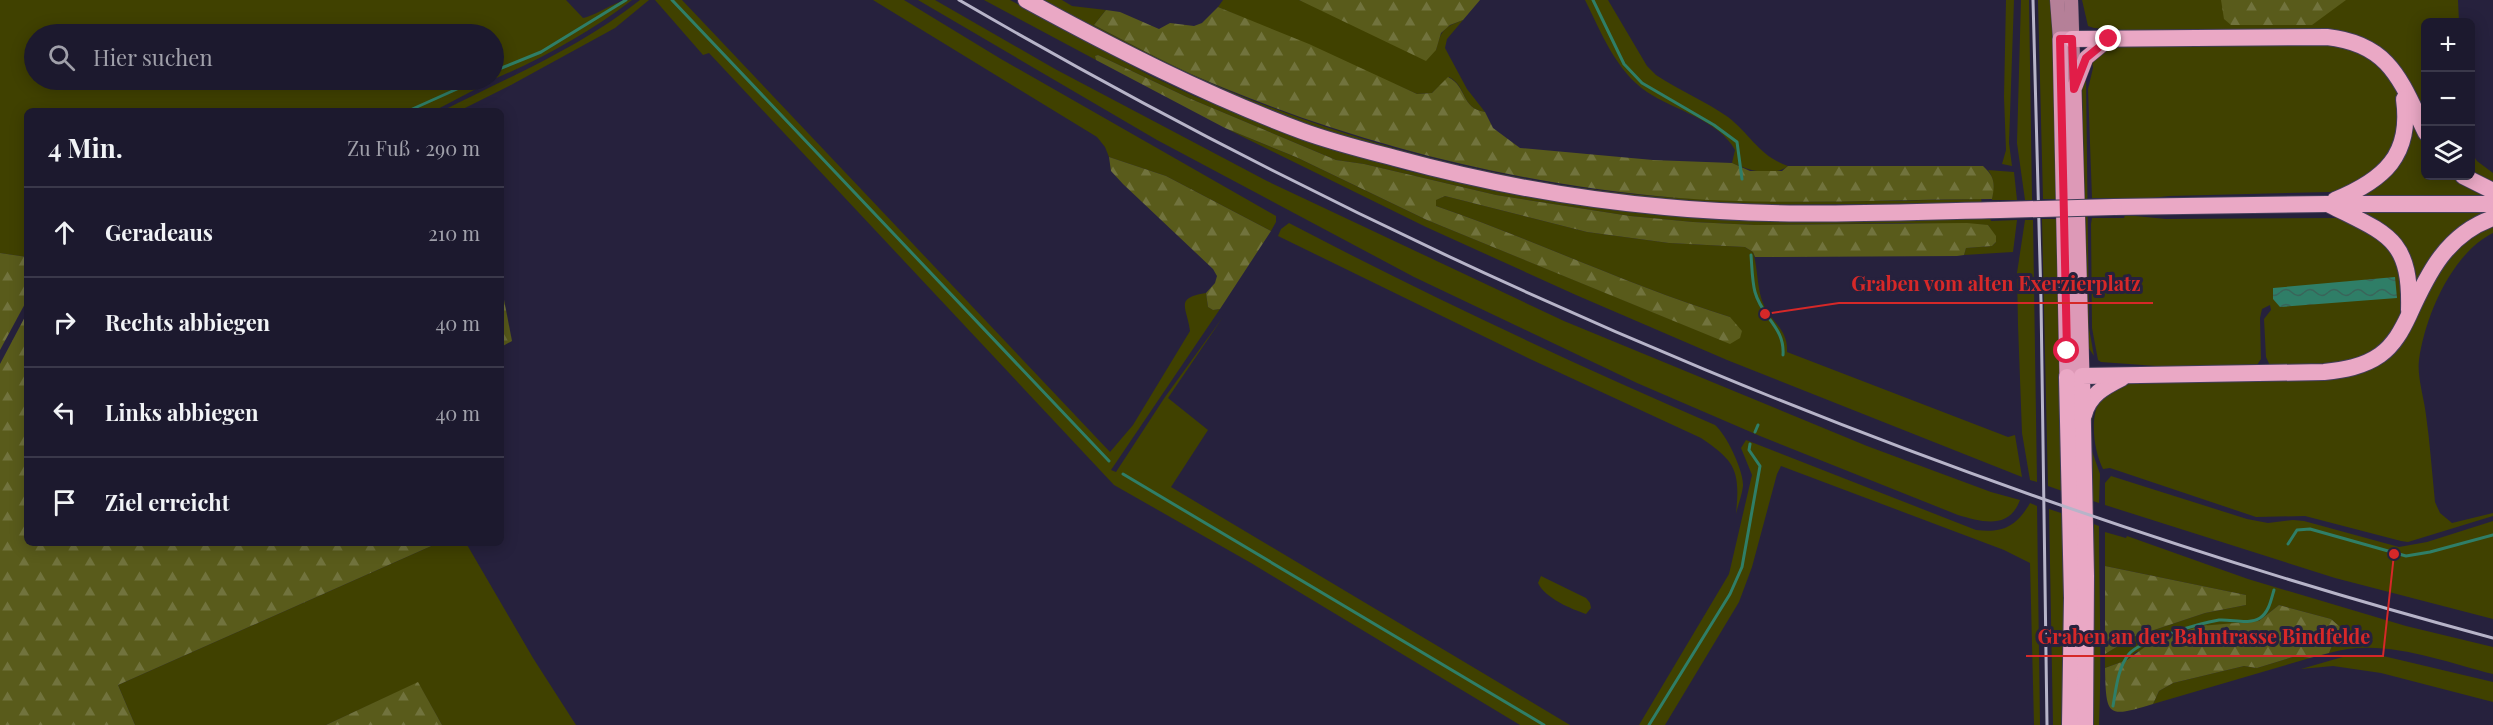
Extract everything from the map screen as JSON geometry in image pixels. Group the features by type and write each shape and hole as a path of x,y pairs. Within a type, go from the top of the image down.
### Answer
{"highway":[{"path":"1026,0 1129,55 1242,107 1315,135 1461,175 1579,197 1667,208 1761,212 2327,204 2493,204"},
{"path":"2070,39 2341,39 2354,42 2376,54 2391,67 2422,126"},
{"path":"2327,204 2368,184 2393,162 2406,127 2403,86"},
{"path":"2471,180 2493,191"},
{"path":"2327,204 2372,225 2391,240 2405,263 2409,278 2409,315"},
{"path":"2075,376 2324,372 2354,368 2379,356 2398,337 2438,258 2460,236 2493,218"},
{"path":"2075,376 2083,421 2086,576 2085,725"},
{"path":"2070,725 2075,376"},
{"path":"2083,421 2092,397 2104,387 2125,376"}],"main road":[{"path":"2057,0 2070,39 2074,89 2075,376"},
{"path":"2071,0 2075,376"},
{"path":"2074,89 2086,58 2109,39"}],"shaded area":[{"path":"0,0 566,0 583,18 619,2 632,0 565,44 504,75 504,24 24,24 24,90 474,90 440,108 24,108 24,257 0,253"},
{"path":"640,0 649,0 615,28 504,88 504,80 569,47"},
{"path":"655,0 682,0 1110,452 1133,425 1190,331 1185,310 1186,301 1196,295 1206,293 1208,307 1213,310 1220,309 1111,470 1116,472 1165,397 1223,317 1168,398 1208,430 1171,487 1570,725 1520,725 1251,563 1114,485 709,53 703,55"},
{"path":"873,0 904,0 1001,59 1276,216 1276,222 1271,231 1166,176 1109,157 1097,137"},
{"path":"918,0 935,0 1055,69 1267,181 1564,321 1867,446 1991,492 2020,500 2015,510 2002,520 1976,520 1958,515 1760,436 1637,383 1414,277 1157,140"},
{"path":"984,0 1010,0 1149,75 1194,96 1325,146 1404,170 1568,203 1990,218 1991,221 2017,220 2013,252 1964,255 1966,248 1992,246 1996,242 1988,225 1902,223 1755,225 1630,216 1496,195 1364,164 1336,160 1191,99 1098,55 1095,56 1096,60"},
{"path":"1037,0 1062,0 1072,6 1106,10 1094,25 1206,81 1277,110 1390,147 1506,175 1623,193 1682,198 1794,201 1981,199 1982,203 1739,205 1591,193 1469,172 1331,133 1226,94"},
{"path":"1223,0 1299,0 1436,50 1444,30 1463,20 1447,39 1445,48 1467,89 1485,112 1472,106 1459,86 1449,77 1432,93 1417,94 1218,7"},
{"path":"1585,0 1608,0 1647,66 1656,75 1728,117 1762,151 1788,166 1782,170 1768,172 1732,163 1735,150 1718,131 1695,116 1647,92 1626,73 1603,38"},
{"path":"2006,0 2014,0 2009,143 2012,166 2002,164 2006,150 2004,97"},
{"path":"2021,0 2029,0 2032,200 2025,200 2017,143"},
{"path":"2038,0 2052,0 2059,199 2043,199"},
{"path":"2082,0 2458,0 2459,18 2421,18 2421,118 2371,42 2165,33 2088,26"},
{"path":"2303,43 2342,45 2364,54 2388,74 2398,94 2402,124 2385,164 2343,190 2330,192 2169,196 2124,201 2124,198 2092,198 2088,89 2093,68 2092,60 2108,49 2119,47"},
{"path":"2086,76 2089,328 2094,356 2088,347 2082,83"},
{"path":"485,90 501,90 465,108 448,108"},
{"path":"2411,122 2421,136 2421,180 2461,180 2493,197 2349,198 2359,194"},
{"path":"1225,128 1296,157 1427,220 1729,343 1730,317 1693,305 1436,206 1435,200 1445,196 1587,232 1669,243 1745,247 1753,252 1763,304 1784,335 1787,352 2008,437 2015,435 2022,477 1727,360 1576,295 1426,227"},
{"path":"2475,158 2493,173 2493,187 2475,178"},
{"path":"1988,170 2014,172 2017,200 1992,200 1993,181"},
{"path":"2493,209 2418,286 2411,269 2347,210"},
{"path":"2125,215 2166,219 2338,218 2358,223 2395,254 2405,298 2399,320 2387,339 2370,353 2348,362 2271,368 2266,357 2264,319 2271,310 2270,305 2262,309 2260,318 2261,359 2257,365 2184,368 2101,362 2098,360 2092,328 2091,224 2092,218 2124,218"},
{"path":"2042,219 2058,219 2065,492 2048,486"},
{"path":"2025,220 2033,220 2037,482 2030,480 2022,433 2017,273"},
{"path":"1289,223 1500,328 1715,425 1733,453 1743,479 1736,514 1737,488 1733,469 1722,454 1701,438 1530,359 1278,236 1281,229"},
{"path":"2493,223 2493,233 2478,242 2465,255 2443,288 2427,324 2419,367 2435,502 2440,513 2452,523 2493,513 2493,516 2408,542 2305,516 2256,517 2110,468 2103,469 2094,437 2095,413 2105,393 2114,387 2150,381 2370,369 2445,256"},
{"path":"2093,408 2091,439 2092,451 2100,474 2099,503 2090,500 2088,422"},
{"path":"1746,440 1976,530 1985,531 2008,527 2019,518 2030,503 2037,506 2040,725 2034,725 2030,563 2004,550 1781,466 1752,567 1739,602 1665,725 1639,725 1729,574 1752,475 1741,448"},
{"path":"2111,476 2247,519 2268,523 2304,521 2399,547 2427,542 2493,521 2493,619 2335,578 2105,505 2105,483"},
{"path":"2049,509 2064,514 2063,725 2053,725"},
{"path":"2091,523 2099,526 2099,725 2090,725"},
{"path":"2105,532 2126,538 2127,536 2248,579 2406,626 2493,647 2493,674 2432,657 2390,649 2349,649 2329,653 2340,627 2331,619 2279,605 2259,621 2136,652 2127,660 2105,668 2105,654 2133,637 2205,613 2246,605 2246,595 2105,566"},
{"path":"431,546 468,546 533,658 576,725 442,725 418,683 326,725 135,725 118,685"},
{"path":"1541,576 1586,598 1591,608 1586,614 1552,598 1538,583"},
{"path":"2379,655 2493,682 2493,702 2381,673 2333,666 2301,669 2346,656"},
{"path":"2296,656 2310,658 2153,704 2159,691 2173,683 2244,666 2257,668"}],"green space":[{"path":"1299,0 1480,0 1463,20 1450,25 1441,33 1436,50 1426,61"},
{"path":"2221,0 2346,0 2312,25 2231,25 2224,19"},
{"path":"1218,7 1309,44 1417,94 1432,93 1448,77 1459,86 1471,106 1485,112 1493,128 1520,148 1653,160 1732,163 1750,171 1782,171 1788,166 1983,166 1993,181 1992,199 1796,202 1679,198 1562,184 1505,173 1391,146 1279,109 1191,74 1094,25 1106,10 1120,12 1159,29 1170,23 1194,26 1202,23"},
{"path":"1098,55 1191,99 1336,160 1364,164 1496,195 1630,216 1693,222 1755,225 1967,223 1988,225 1996,236 1996,242 1992,246 1966,248 1964,255 1957,256 1755,257 1753,252 1745,247 1669,243 1587,232 1445,196 1436,200 1436,206 1693,305 1730,317 1742,331 1740,338 1730,344 1427,220 1296,157 1225,128 1096,60 1095,56"},
{"path":"1109,157 1166,176 1271,231 1220,309 1213,310 1208,307 1206,293 1215,283 1217,276 1213,269 1123,184 1111,171"},
{"path":"0,253 24,257 24,306 0,350"},
{"path":"504,300 512,341 504,345"},
{"path":"24,319 24,546 431,546 118,685 135,725 0,725 0,364"},
{"path":"2105,566 2246,595 2246,605 2205,613 2133,637 2105,654"},
{"path":"2279,605 2331,619 2340,627 2329,653 2310,658 2296,656 2257,668 2244,666 2173,683 2159,691 2153,704 2126,711 2112,710 2108,705 2105,668 2127,660 2149,644 2200,626 2259,621"},
{"path":"418,682 442,725 326,725"}],"water":[{"path":"2395,277 2397,298 2280,307 2273,299 2273,288"}],"waterway":[{"path":"504,67 541,52 626,0"},
{"path":"672,0 1109,461"},
{"path":"1593,0 1624,64 1642,83 1714,125 1737,142 1742,179"},
{"path":"415,108 455,90"},
{"path":"1751,255 1755,292 1758,301 1777,330 1783,345 1783,355"},
{"path":"1755,432 1758,425"},
{"path":"1649,725 1730,594 1742,567 1760,466 1749,450 1750,444"},
{"path":"1123,474 1544,725"},
{"path":"2288,544 2297,530 2310,529 2406,556 2493,535"},
{"path":"2113,706 2118,678 2129,654 2146,643 2210,622 2256,620 2266,612 2274,590"}],"railway":[{"path":"959,0 1141,102 1326,197 1514,287 1705,370 1899,446 2095,517 2293,581 2493,638"},
{"path":"2033,0 2041,300 2047,725"}],"place":[{"name":"Graben vom alten Exerzierplatz","path":"1765,314"},
{"name":"Graben an der Bahntrasse Bindfelde","path":"2394,554"}],"route":[{"path":"2067,351 2060,39 2072,39 2074,89 2086,58 2109,39"}]}
